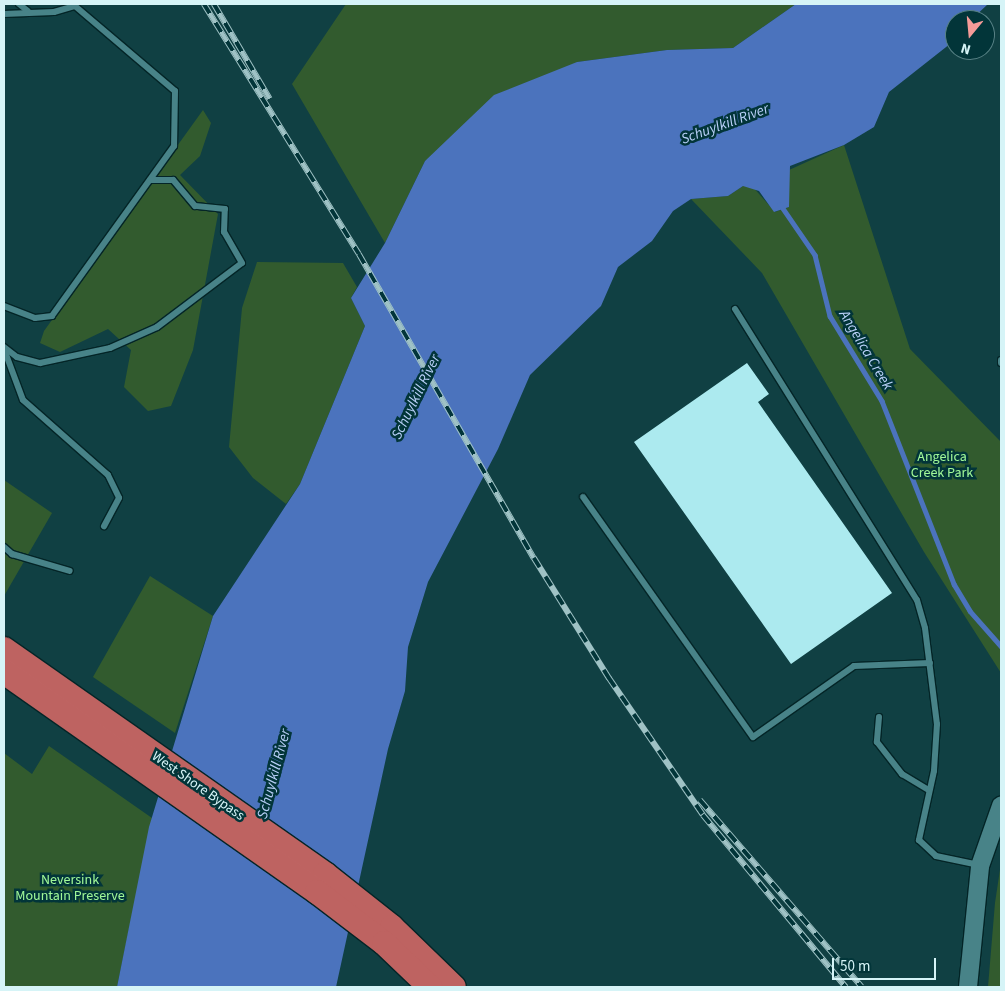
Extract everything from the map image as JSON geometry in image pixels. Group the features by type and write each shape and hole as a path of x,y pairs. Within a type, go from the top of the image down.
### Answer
{"highway":[{"name":"West Shore Bypass","path":"4,649 75,712 429,977 454,987"},
{"name":"West Shore Bypass","path":"4,672 75,712"}],"main road":[{"path":"968,987 980,866 1001,806"}],"lane":[{"path":"19,4 28,10"},
{"path":"4,14 28,10 54,12 75,6 175,91 174,146 52,316 35,318 4,306"},
{"path":"4,348 17,357 40,363 110,348 157,327 242,264 224,232 225,209 195,206 173,180 150,180"},
{"path":"735,309 917,600 930,663 937,724 929,790 918,832 923,846 936,856 980,866"},
{"path":"4,348 23,400 108,475 119,498 104,526"},
{"path":"583,497 754,737 854,666 930,663"},
{"path":"4,547 12,554 70,571"},
{"path":"879,717 877,742 902,774 929,790"}],"green space":[{"path":"346,4 796,4 733,48 667,50 577,62 425,161 385,243 292,84"},
{"path":"203,110 211,123 200,156 180,175 218,214 193,350 171,406 148,411 124,387 131,350 108,329 60,352 40,343 44,331"},
{"name":"Angelica Creek Park","path":"844,145 910,349 1001,442 1001,673 924,552 762,273 691,199 728,196 743,186 752,186 775,212 789,207 789,170"},
{"path":"257,262 343,263 357,287 351,298 365,326 300,484 286,504 253,478 229,447 242,308"},
{"path":"4,480 52,513 4,596"},
{"path":"150,576 213,616 175,733 93,677"},
{"name":"Neversink Mountain Preserve","path":"49,746 152,818 117,987 4,987 4,753 32,774"},
{"path":"1001,863 1001,987 988,987 995,903"}],"water":[{"name":"Schuylkill River","path":"796,4 988,4 982,10 945,10 945,48 889,92 874,127 844,145 790,166 789,207 774,212 759,191 743,186 728,196 691,199 673,211 652,241 618,267 601,306 530,375 498,449 428,582 408,647 405,691 388,749 336,987 117,987 149,827 213,616 300,484 365,326 351,298 385,243 425,161 494,95 577,62 667,50 733,48"}],"building":[{"path":"747,363 769,394 758,402 892,593 791,664 634,442"}],"waterway":[{"name":"Angelica Creek","path":"780,204 815,255 830,316 882,401 954,584 970,611 1001,646"}],"railway":[{"path":"204,4 359,254 534,558 609,678 703,815 846,987"},
{"path":"214,4 270,99"},
{"path":"700,800 862,987"}]}
